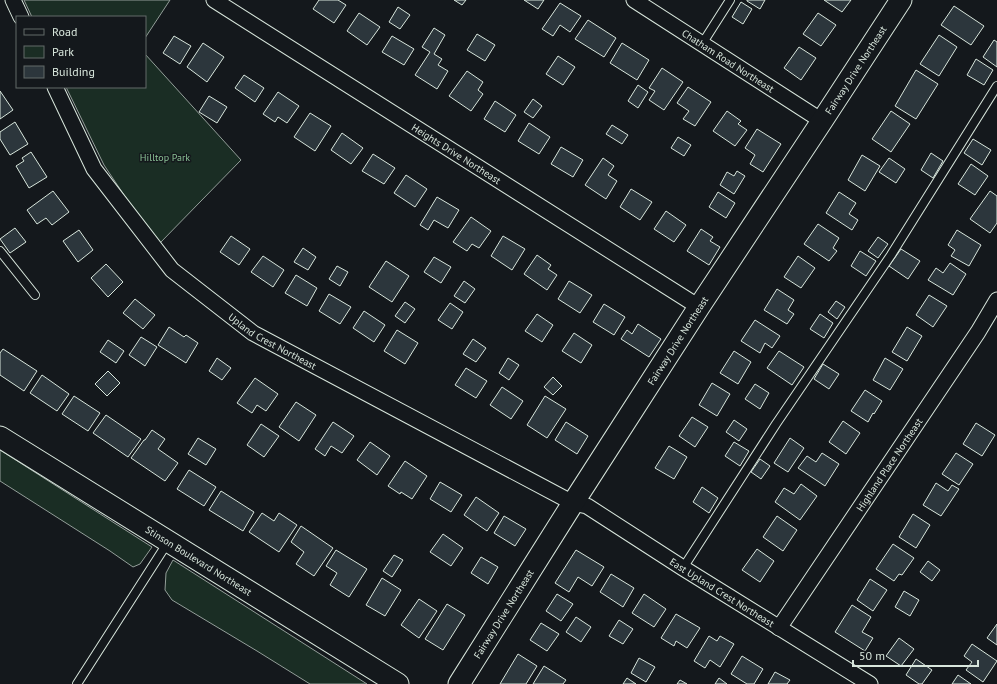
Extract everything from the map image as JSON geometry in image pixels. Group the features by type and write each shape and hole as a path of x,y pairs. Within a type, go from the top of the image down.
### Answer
{"street":[{"path":"13,0 21,16"},
{"name":"Heights Drive Northeast","path":"214,0 699,307"},
{"name":"Chatham Road Northeast","path":"634,0 822,122"},
{"name":"Fairway Drive Northeast","path":"459,684 699,307 901,0"},
{"name":"Upland Crest Northeast","path":"55,88 94,168 172,270 253,333 573,503"},
{"name":"Highland Place Northeast","path":"780,628 978,332 997,300"},
{"name":"Stinson Boulevard Northeast","path":"0,437 398,684"},
{"name":"East Upland Crest Northeast","path":"573,503 587,506 683,568 870,684"}],"lane":[{"path":"702,44 730,0"},
{"path":"683,568 776,424 891,255 997,86"},
{"path":"0,251 35,295"},
{"path":"77,684 168,542"}],"green space":[{"path":"24,0 170,0 146,36 146,16 32,16"},
{"name":"Hilltop Park","path":"146,55 241,160 160,243 130,204 104,165 66,88 146,88"},
{"path":"0,450 152,547 140,564 133,567 0,481"},
{"path":"173,560 367,684 310,684 172,600 165,590 166,573"}],"building":[{"path":"319,0 338,0 346,5 334,23 313,9"},
{"path":"454,0 466,0 462,5"},
{"path":"524,0 544,0 538,9"},
{"path":"747,0 765,0 760,9"},
{"path":"824,0 851,0 842,12"},
{"path":"741,2 752,9 743,24 732,17"},
{"path":"560,3 581,16 570,32 560,25 553,36 542,29"},
{"path":"954,6 984,26 971,45 941,25"},
{"path":"398,7 410,15 400,29 389,22"},
{"path":"359,13 380,27 367,45 347,31"},
{"path":"818,13 836,25 821,46 803,34"},
{"path":"588,20 616,38 604,57 575,39"},
{"path":"434,28 445,35 434,54 442,59 438,65 448,71 437,89 415,75 430,52 422,47"},
{"path":"477,34 495,45 485,61 467,50"},
{"path":"939,35 957,47 939,76 920,64"},
{"path":"174,36 191,46 180,64 163,53"},
{"path":"392,36 414,49 404,65 382,52"},
{"path":"994,40 997,42 997,67 983,57"},
{"path":"203,43 224,57 207,82 187,67"},
{"path":"622,43 649,60 637,80 610,63"},
{"path":"799,47 816,58 801,80 784,68"},
{"path":"558,56 575,67 563,85 546,74"},
{"path":"976,59 993,70 984,85 967,75"},
{"path":"662,68 683,82 664,110 649,100 655,91 649,88"},
{"path":"916,70 938,84 916,119 895,106"},
{"path":"467,71 483,82 478,90 483,94 471,111 449,96"},
{"path":"244,75 264,88 255,102 235,88"},
{"path":"638,85 648,92 638,108 628,101"},
{"path":"688,87 711,102 695,126 683,119 689,111 677,103"},
{"path":"0,91 13,110 0,119"},
{"path":"278,92 299,106 287,123 278,117 275,122 263,114"},
{"path":"209,96 227,107 217,123 199,112"},
{"path":"533,99 542,106 533,118 524,112"},
{"path":"495,101 516,115 505,132 484,119"},
{"path":"727,111 741,121 738,124 747,130 735,146 713,131"},
{"path":"891,111 910,124 891,152 872,139"},
{"path":"310,113 331,126 315,151 294,137"},
{"path":"15,122 28,144 10,155 0,139 0,132"},
{"path":"529,123 550,137 539,154 518,141"},
{"path":"612,125 628,135 622,144 606,134"},
{"path":"757,129 781,144 763,172 750,164 755,155 745,148"},
{"path":"342,133 363,148 351,164 331,150"},
{"path":"678,137 691,145 684,156 671,148"},
{"path":"973,139 991,150 982,165 964,153"},
{"path":"561,147 583,160 573,177 551,164"},
{"path":"31,152 47,177 29,188 16,166 24,161 22,158"},
{"path":"931,153 943,161 933,178 921,170"},
{"path":"373,154 395,168 384,184 362,171"},
{"path":"862,155 880,166 865,191 848,180"},
{"path":"603,158 614,166 608,175 617,181 606,199 585,185"},
{"path":"889,158 905,169 896,183 879,172"},
{"path":"971,164 988,176 975,195 958,184"},
{"path":"737,171 745,176 734,194 720,185 727,172 734,176"},
{"path":"406,175 427,189 415,207 394,193"},
{"path":"631,189 652,202 640,220 620,207"},
{"path":"53,191 69,212 52,225 46,218 37,224 27,210"},
{"path":"990,191 997,196 997,223 990,233 970,219"},
{"path":"718,192 735,203 726,218 709,207"},
{"path":"839,192 856,203 849,214 858,220 852,230 826,213"},
{"path":"437,197 459,210 448,228 434,220 428,230 420,225"},
{"path":"666,211 686,225 674,242 654,229"},
{"path":"471,217 491,231 479,248 472,244 467,251 453,242"},
{"path":"818,224 839,238 833,248 837,251 829,261 804,244"},
{"path":"15,228 26,242 10,253 0,239"},
{"path":"701,229 713,237 710,241 720,247 709,265 687,251"},
{"path":"79,230 93,250 78,262 63,241"},
{"path":"957,230 981,245 969,266 951,256 955,250 948,245"},
{"path":"231,236 250,249 239,265 220,252"},
{"path":"503,236 525,249 512,270 491,256"},
{"path":"878,237 888,244 878,258 868,251"},
{"path":"303,248 316,257 308,270 294,262"},
{"path":"901,249 920,261 908,279 889,266"},
{"path":"860,251 876,261 866,276 851,266"},
{"path":"537,255 551,265 548,269 557,275 547,290 524,274"},
{"path":"263,256 284,270 273,287 251,272"},
{"path":"798,256 815,268 801,288 784,277"},
{"path":"434,257 451,267 441,283 424,272"},
{"path":"386,261 409,276 392,302 369,287"},
{"path":"950,263 966,274 953,295 928,280 936,268 943,273"},
{"path":"106,264 123,282 108,297 91,278"},
{"path":"337,266 348,272 340,286 329,279"},
{"path":"296,275 317,288 307,306 285,293"},
{"path":"464,281 475,289 465,303 454,296"},
{"path":"569,281 592,295 580,313 558,299"},
{"path":"777,289 794,300 788,310 794,314 787,324 764,310"},
{"path":"329,294 351,307 340,324 319,311"},
{"path":"929,295 947,306 933,327 916,315"},
{"path":"135,299 155,315 143,329 123,313"},
{"path":"836,301 845,307 837,319 828,312"},
{"path":"405,302 415,309 405,323 395,316"},
{"path":"450,303 463,312 452,329 438,320"},
{"path":"604,304 625,317 614,335 593,322"},
{"path":"364,311 385,325 374,342 353,328"},
{"path":"537,314 553,325 542,342 525,331"},
{"path":"820,314 833,323 824,338 810,329"},
{"path":"755,320 780,336 772,348 765,343 760,353 741,341"},
{"path":"638,324 661,339 649,357 621,339 627,330 632,334"},
{"path":"169,327 184,337 186,335 198,343 186,363 158,345"},
{"path":"907,327 922,336 907,361 892,352"},
{"path":"397,330 418,343 405,364 384,351"},
{"path":"574,333 592,345 581,363 562,351"},
{"path":"141,337 157,347 145,366 129,355"},
{"path":"473,339 486,348 476,362 463,354"},
{"path":"108,340 124,351 116,363 100,352"},
{"path":"3,349 37,371 24,391 0,375 0,353"},
{"path":"734,351 751,362 738,384 720,373"},
{"path":"779,351 804,367 792,385 767,368"},
{"path":"217,358 231,368 222,380 209,371"},
{"path":"508,358 519,365 509,380 499,373"},
{"path":"885,358 903,369 890,390 873,380"},
{"path":"823,364 839,374 829,389 814,379"},
{"path":"466,368 487,381 476,398 455,385"},
{"path":"108,371 120,383 107,396 95,384"},
{"path":"42,375 69,394 57,411 30,393"},
{"path":"553,377 562,386 553,395 544,387"},
{"path":"255,378 278,394 266,411 257,405 252,413 237,403"},
{"path":"712,383 730,394 717,416 699,405"},
{"path":"755,384 769,393 760,409 745,399"},
{"path":"502,387 523,401 511,419 490,405"},
{"path":"865,390 882,401 868,422 851,411"},
{"path":"74,396 100,413 88,431 62,414"},
{"path":"545,396 566,409 547,438 527,425"},
{"path":"296,402 316,415 299,441 279,427"},
{"path":"106,415 141,439 128,457 93,433"},
{"path":"692,417 708,427 695,447 679,436"},
{"path":"734,420 747,429 739,441 726,432"},
{"path":"843,421 860,433 846,454 829,442"},
{"path":"333,422 354,436 342,453 331,446 325,456 315,449"},
{"path":"566,422 588,436 577,454 555,440"},
{"path":"976,423 995,435 982,456 963,444"},
{"path":"261,424 279,436 264,457 247,445"},
{"path":"152,430 165,439 158,449 178,463 165,481 131,458"},
{"path":"198,438 216,449 206,465 188,454"},
{"path":"790,438 804,448 788,472 774,463"},
{"path":"370,442 390,456 377,475 357,460"},
{"path":"734,442 749,451 740,466 725,456"},
{"path":"669,446 687,457 674,479 655,468"},
{"path":"822,453 839,464 825,486 798,468 807,456 816,462"},
{"path":"956,453 973,464 959,485 942,474"},
{"path":"760,459 770,466 761,479 751,472"},
{"path":"405,461 427,476 412,499 401,492 400,494 388,486"},
{"path":"189,470 216,487 204,506 177,489"},
{"path":"440,482 462,495 451,512 430,499"},
{"path":"936,483 948,491 952,485 959,489 941,516 923,505"},
{"path":"801,484 817,496 800,520 775,502 784,488 794,494"},
{"path":"702,487 718,498 709,513 693,502"},
{"path":"221,491 254,512 243,531 209,510"},
{"path":"476,497 499,513 487,531 464,515"},
{"path":"262,513 274,521 279,513 297,525 279,552 249,532"},
{"path":"913,514 930,525 916,548 899,537"},
{"path":"504,516 526,529 515,546 494,533"},
{"path":"777,516 797,530 783,551 763,537"},
{"path":"301,526 333,548 314,576 296,564 304,552 291,542"},
{"path":"443,534 463,548 451,566 430,552"},
{"path":"893,544 914,558 902,575 899,574 894,581 876,569"},
{"path":"757,549 774,561 760,582 742,570"},
{"path":"336,550 367,569 349,597 330,585 337,573 326,566"},
{"path":"576,550 604,567 592,586 578,577 569,592 555,583"},
{"path":"394,555 403,560 392,577 383,571"},
{"path":"481,557 498,567 488,584 471,573"},
{"path":"928,561 940,570 932,581 920,572"},
{"path":"611,574 634,588 623,607 600,592"},
{"path":"382,578 401,590 385,616 366,605"},
{"path":"870,579 887,590 873,611 857,600"},
{"path":"904,591 919,600 910,616 895,607"},
{"path":"557,594 573,604 561,621 546,611"},
{"path":"644,594 666,609 654,627 632,613"},
{"path":"419,599 437,611 419,638 401,625"},
{"path":"447,604 465,615 443,650 425,639"},
{"path":"852,605 871,617 862,632 873,638 865,651 835,632"},
{"path":"676,614 700,628 687,648 676,641 674,646 661,638"},
{"path":"576,617 591,627 581,642 566,632"},
{"path":"619,620 633,629 623,644 609,636"},
{"path":"541,623 559,634 547,651 530,640"},
{"path":"997,624 997,645 987,638"},
{"path":"709,636 717,641 720,636 734,644 720,667 710,660 705,668 694,661"},
{"path":"899,638 914,649 901,666 886,656"},
{"path":"972,644 997,661 983,682 966,670 972,662 964,656"},
{"path":"518,654 537,666 526,684 500,684"},
{"path":"742,656 763,669 754,684 747,684 731,674"},
{"path":"639,658 655,667 646,682 631,673"},
{"path":"916,659 932,670 922,684 919,684 906,675"},
{"path":"544,666 566,680 563,684 533,684"},
{"path":"775,672 790,680 787,684 768,684"},
{"path":"958,675 971,684 952,684"},
{"path":"627,678 636,684 623,684"},
{"path":"719,678 727,684 715,684"},
{"path":"680,680 687,684 677,684"}]}
